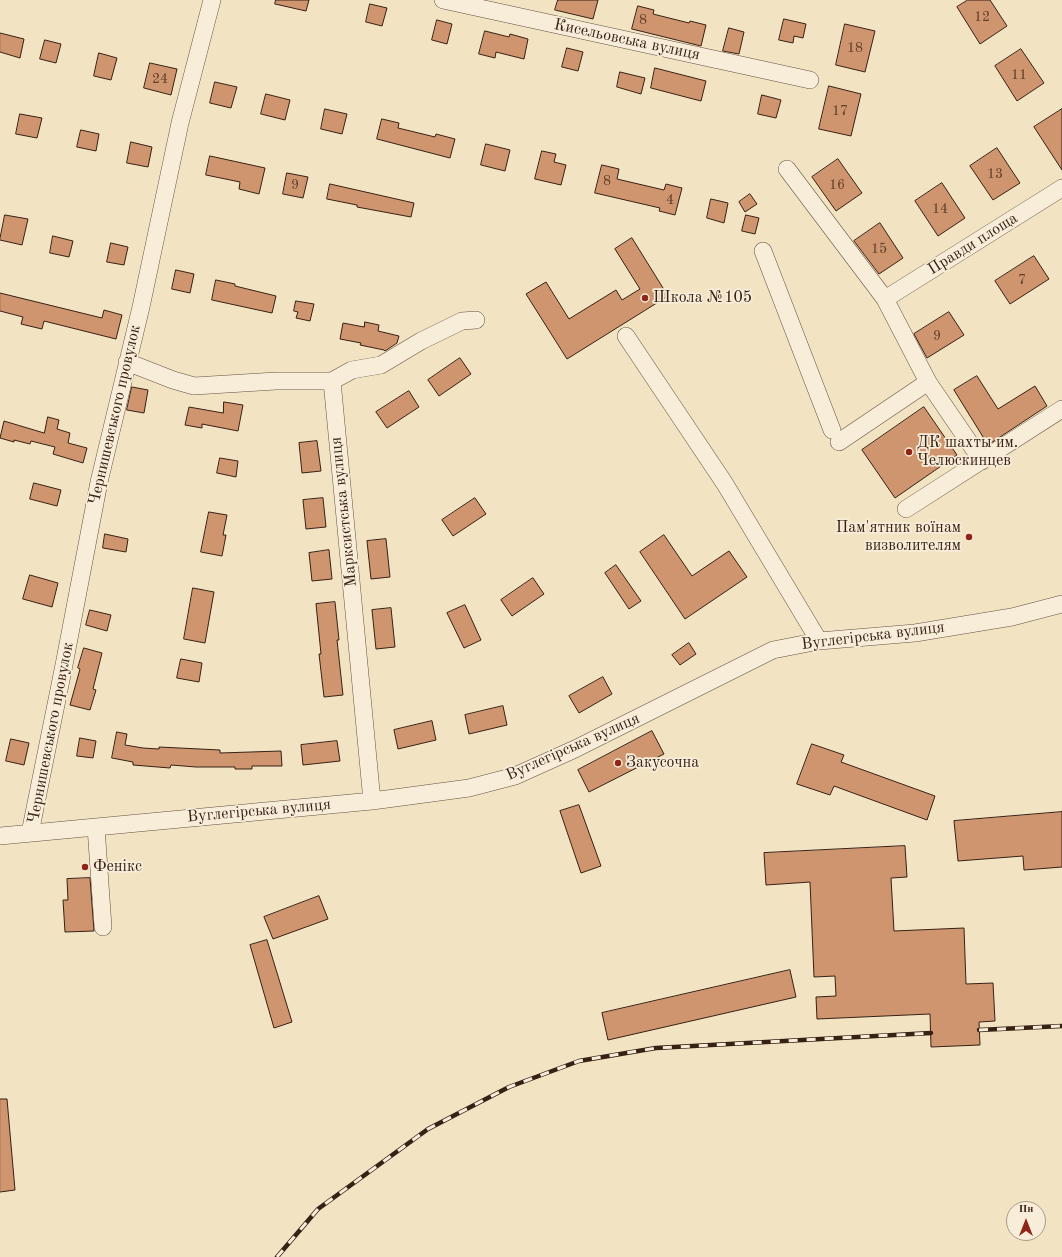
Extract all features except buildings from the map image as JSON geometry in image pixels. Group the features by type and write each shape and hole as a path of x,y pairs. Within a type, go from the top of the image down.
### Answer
{"street":[{"name":"Чернишевського провулок","path":"30,833 66,658 99,482 141,307 180,123 212,0"},
{"name":"Кисельовська вулиця","path":"443,0 810,80"},
{"path":"788,168 885,299 928,382 982,461"},
{"name":"Правди площа","path":"885,299 1062,188"},
{"path":"763,251 836,436 928,382"},
{"path":"127,362 173,380 194,386 276,381 332,381 352,370 381,365 462,321 476,320"},
{"path":"626,336 725,484 819,641"},
{"name":"Марксистська вулиця","path":"332,381 372,801"},
{"path":"906,509 1062,409"},
{"name":"Вуглегірська вулиця","path":"0,836 372,801 470,788 515,776 575,749 773,650 819,641 915,633 1012,617 1062,604"},
{"path":"96,827 103,927"}],"railway":[{"path":"979,1030 1062,1026"},
{"path":"277,1257 318,1209 428,1129 509,1087 579,1061 656,1048 931,1033"}],"place":[{"name":"Школа №105","path":"645,298"},
{"name":"ДК шахты им. Челюскинцев","path":"909,452"},
{"name":"Пам'ятник воїнам визволителям","path":"969,537"},
{"name":"Закусочна","path":"618,763"},
{"name":"Фенікс","path":"85,867"}]}
